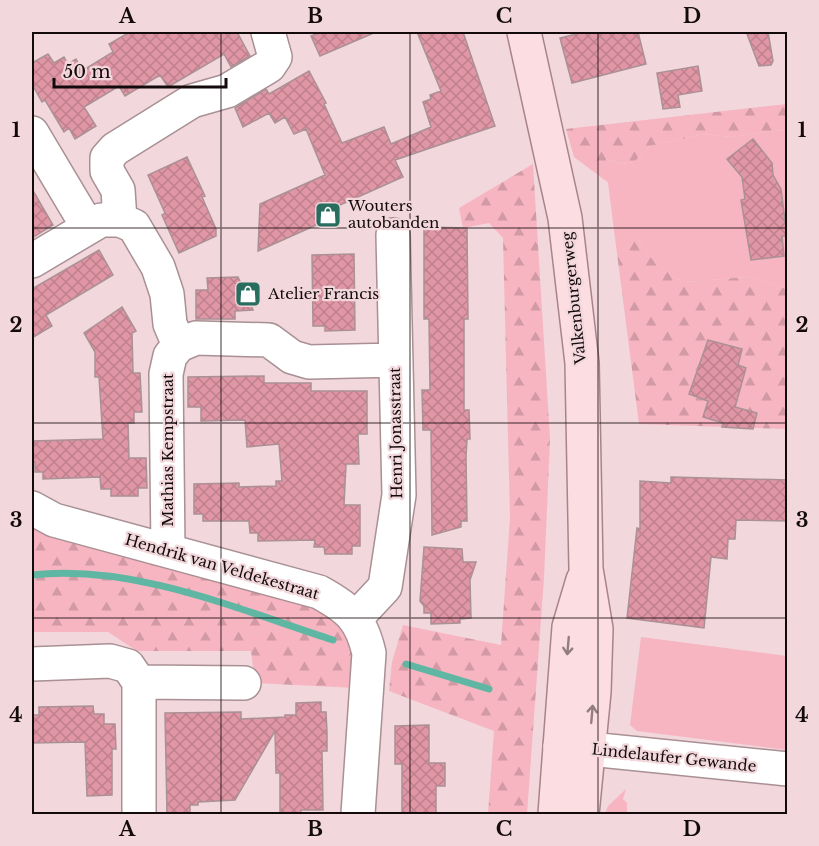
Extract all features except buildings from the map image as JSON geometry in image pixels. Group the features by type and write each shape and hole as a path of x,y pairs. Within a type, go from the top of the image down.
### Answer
{"main road":[{"name":"Valkenburgerweg","path":"524,32 565,218 577,307 585,444 586,569 569,627 574,748 582,814"},
{"name":"Valkenburgerweg","path":"555,814 574,748"}],"street":[{"path":"120,220 118,190 107,171 107,158 115,149 192,101 227,91 269,66 276,57 268,32"},
{"path":"32,133 88,227"},
{"path":"32,261 101,220 120,220 134,226 159,267 167,294 170,324 179,345 196,338 269,340 292,357 309,362 396,360"},
{"name":"Henri Jonasstraat","path":"356,618 385,586 390,567 399,495 393,235"},
{"name":"Mathias Kempstraat","path":"168,550 166,374 170,356 179,345"},
{"name":"Hendrik van Veldekestraat","path":"32,508 54,520 319,592 340,604 356,618 364,632 369,653 358,814"},
{"path":"32,664 110,661 128,666 139,682 139,814"},
{"path":"139,682 244,683"},
{"name":"Lindelaufer Gewande","path":"574,748 788,769"}],"green space":[{"path":"787,104 787,132 782,130 731,137 704,134 650,146 634,162 622,164 606,159 610,184 574,157 566,129"},
{"path":"782,130 787,132 787,289 747,277 685,282 675,278 652,259 637,238 615,238 605,159 622,164 634,162 650,146 704,134 731,137"},
{"path":"533,164 550,439 544,578 527,814 488,814 494,731 389,691 392,662 403,625 501,645 510,518 503,238 489,223 463,228 459,208"},
{"path":"615,238 637,238 652,259 675,278 685,282 747,277 787,289 787,429 639,424"},
{"path":"32,522 343,616 356,649 356,688 255,683 251,651 137,651 108,632 32,632"},
{"path":"641,637 787,656 787,750 637,731 630,725"},
{"path":"626,789 623,799 627,803 627,814 605,814 608,806"}],"waterway":[{"path":"32,575 70,573 109,576 147,583 222,603 333,640"},
{"path":"406,664 489,689"}],"place":[{"name":"Wouters autobanden","path":"328,215"},
{"name":"Atelier Francis","path":"248,294"}]}
